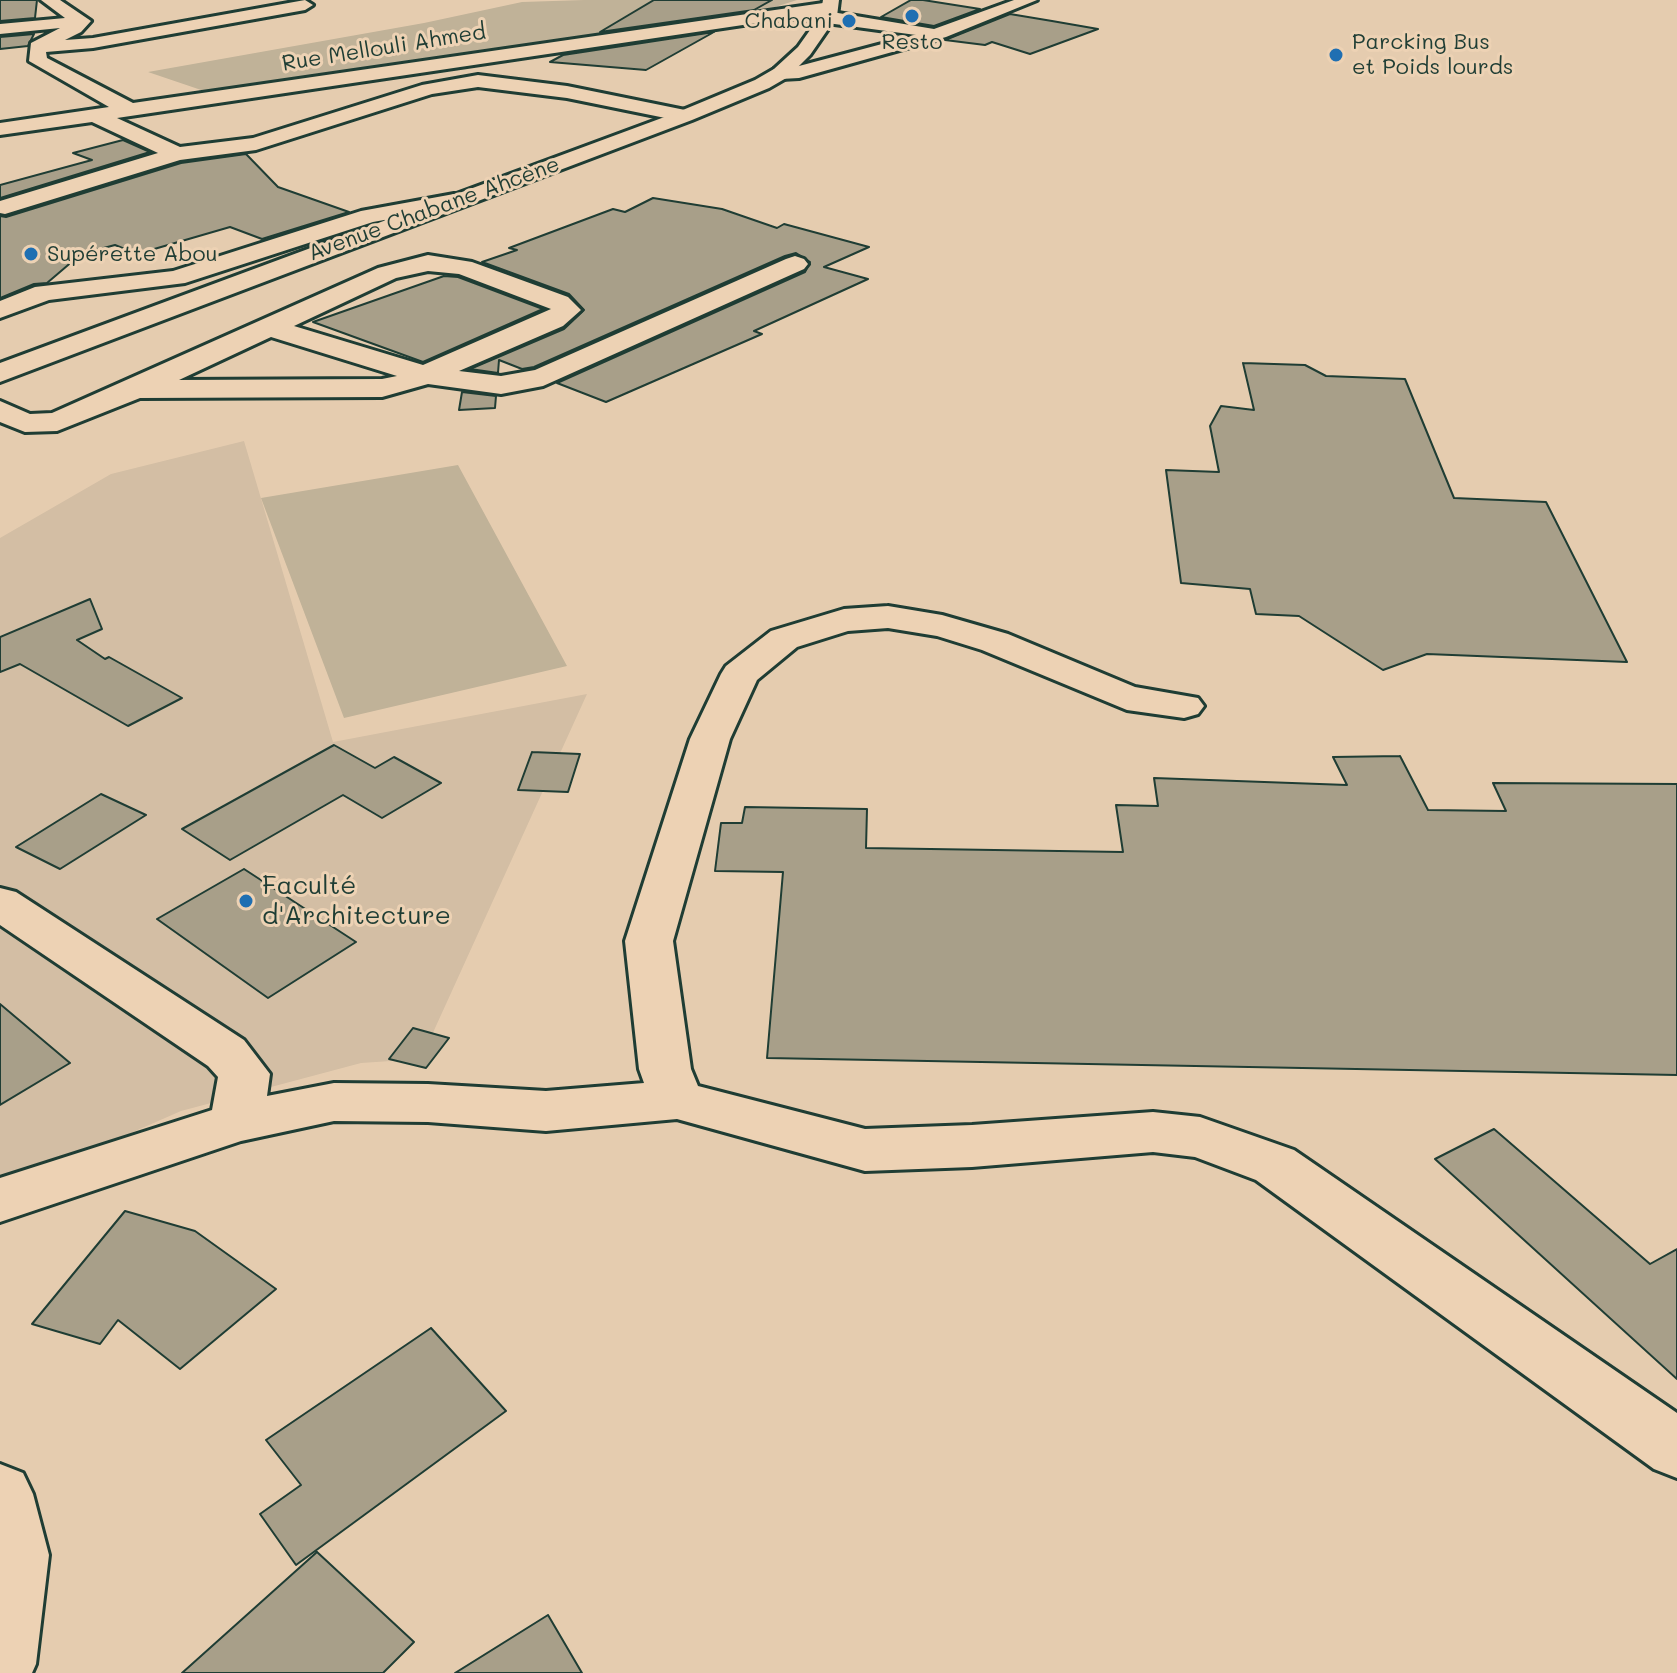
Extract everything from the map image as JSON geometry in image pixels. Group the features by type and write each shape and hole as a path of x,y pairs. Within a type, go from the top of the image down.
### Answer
{"street":[{"path":"781,73 799,72 940,33 1029,0"},
{"path":"30,6 51,2 82,21"},
{"path":"37,47 122,38 305,5"},
{"path":"771,16 829,10 940,33"},
{"path":"771,16 829,10"},
{"name":"Avenue Chabane Ahcène","path":"0,373 685,116 781,73 804,51 829,10"},
{"name":"Rue Mellouli Ahmed","path":"0,129 771,16"},
{"path":"0,29 82,21"},
{"path":"37,47 75,28 82,21"},
{"path":"37,47 38,61 132,111"},
{"path":"5,207 177,154 256,144 429,89 478,81 567,92 685,116"},
{"path":"96,116 177,154"},
{"path":"0,149 62,130 70,119"},
{"path":"0,310 44,293 176,278 369,216 454,201"},
{"path":"0,410 25,423 57,422 136,389 387,273 428,263 463,267 559,303 568,310 553,320 424,375 382,388 136,389"},
{"path":"268,327 424,375 501,385 543,377 795,264"},
{"path":"677,1100 665,1069 649,941 710,739 740,674 784,639 844,620 888,617 942,626 995,642 1127,698 1184,706"},
{"path":"0,903 226,1053 244,1074 237,1122"},
{"path":"0,1200 237,1122 334,1102 428,1103 546,1111 677,1100 865,1150 972,1146 1153,1132 1200,1137 1275,1165 1677,1449"},
{"path":"0,1494 15,1555 0,1664"}],"shaded area":[{"path":"797,0 772,8 207,92 148,72 424,23 522,2"},
{"name":"Faculté d'Architecture","path":"244,441 333,742 587,694 421,1059 361,1063 181,1111 76,1157 0,1175 0,538 111,474"},
{"path":"458,465 567,666 344,718 261,498"}],"building":[{"path":"0,0 37,0 35,18 0,21"},
{"path":"654,0 772,0 754,10 600,32"},
{"path":"911,0 980,9 934,26 881,17"},
{"path":"1010,14 1098,29 1030,54 992,42 985,45 945,40"},
{"path":"714,32 646,70 550,62 563,55"},
{"path":"34,34 28,46 0,49 0,37"},
{"path":"123,140 150,152 0,198 0,185 92,160 73,153"},
{"path":"246,154 278,187 349,212 262,239 230,227 137,254 115,245 81,254 47,283 34,284 0,298 0,216 6,217 181,163"},
{"path":"653,198 722,209 777,228 784,224 869,247 824,267 868,279 754,331 762,334 606,402 557,383 805,272 810,262 796,253 785,256 534,367 522,369 499,360 498,373 470,369 564,329 584,310 569,294 482,262 517,250 509,248 613,209 625,212"},
{"path":"444,276 458,277 543,309 423,362 313,322"},
{"path":"1243,363 1305,365 1326,376 1405,379 1454,498 1546,502 1627,662 1427,654 1383,670 1299,616 1256,614 1250,589 1181,583 1166,470 1219,472 1210,426 1221,406 1254,410"},
{"path":"462,392 496,396 495,408 459,410"},
{"path":"90,599 102,629 77,640 105,659 109,657 182,698 128,726 20,664 0,672 0,637"},
{"path":"334,745 375,768 394,757 441,783 382,818 343,795 230,860 182,829"},
{"path":"532,752 580,754 568,792 518,790"},
{"path":"1400,756 1428,810 1506,811 1493,783 1677,784 1677,1075 767,1058 783,872 715,871 721,823 742,823 745,807 867,809 866,848 1123,852 1116,805 1158,806 1154,778 1347,785 1333,757"},
{"path":"101,794 146,815 60,869 16,847"},
{"path":"244,869 356,942 268,998 157,919"},
{"path":"0,1004 70,1063 0,1105"},
{"path":"413,1028 449,1038 426,1068 389,1059"},
{"path":"1494,1129 1650,1264 1677,1249 1677,1379 1435,1159"},
{"path":"125,1211 195,1231 276,1289 180,1369 118,1320 100,1344 32,1324"},
{"path":"431,1328 506,1411 296,1565 260,1514 301,1485 266,1440"},
{"path":"317,1552 414,1642 383,1673 182,1673"},
{"path":"548,1615 582,1673 455,1673"}],"place":[{"name":"Resto","path":"912,16"},
{"name":"Chabani","path":"849,21"},
{"name":"Parcking Bus et Poids lourds","path":"1336,55"},
{"name":"Supérette Abou","path":"31,254"},
{"name":"Faculté d'Architecture","path":"246,901"}]}
